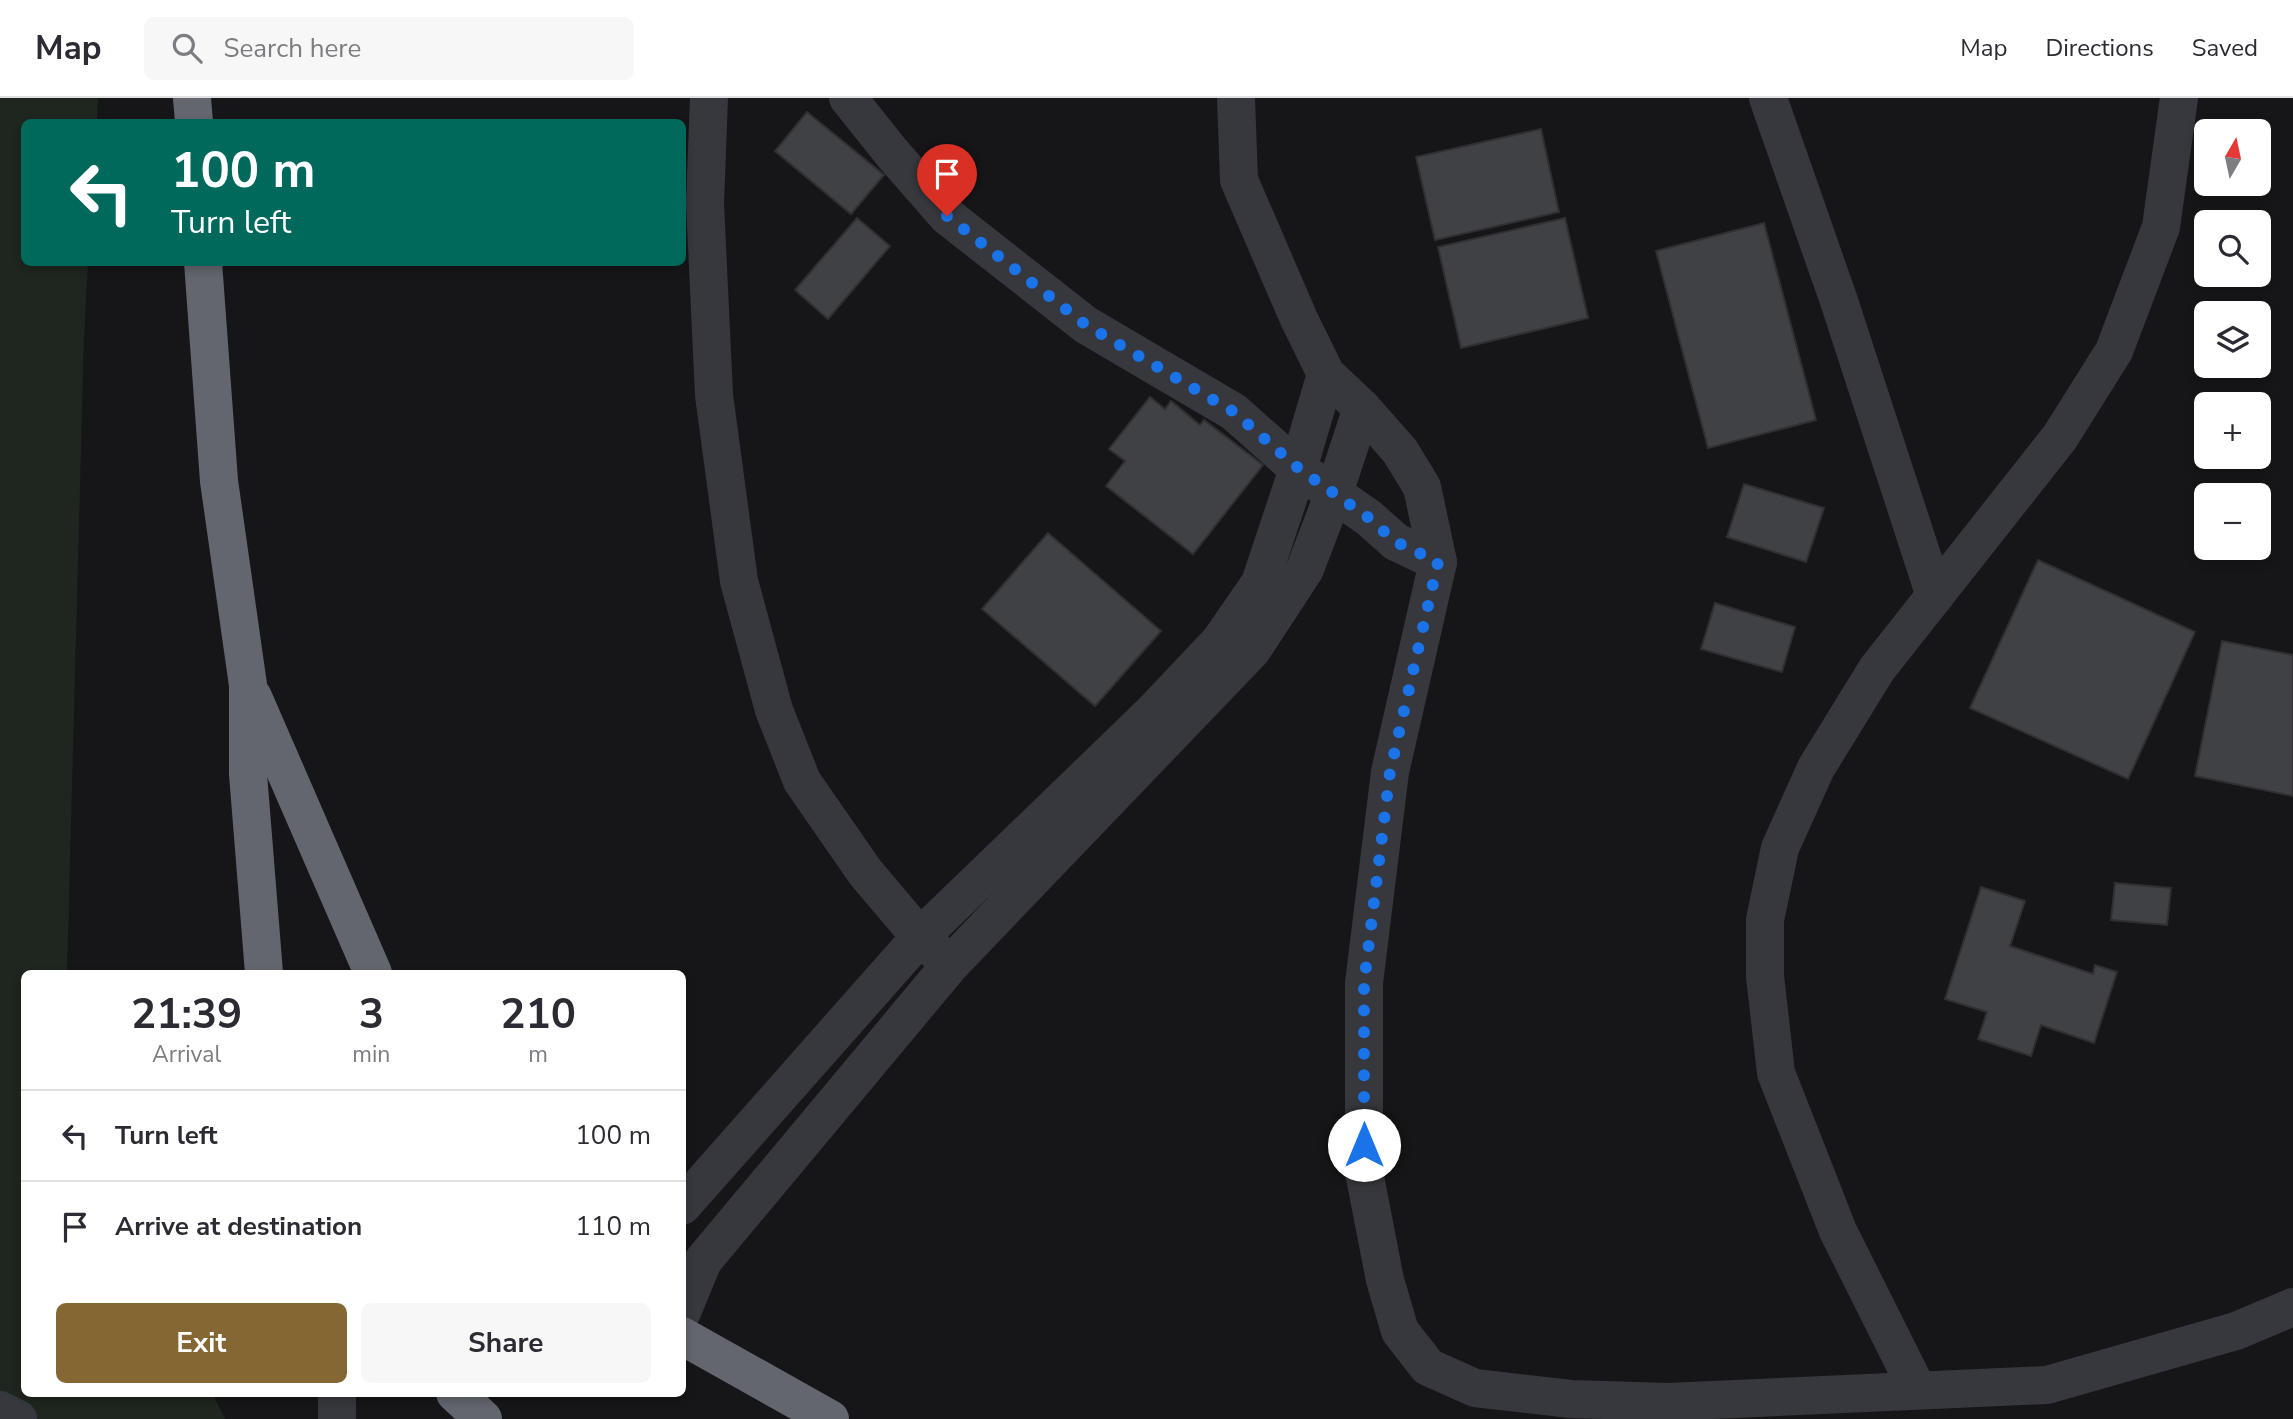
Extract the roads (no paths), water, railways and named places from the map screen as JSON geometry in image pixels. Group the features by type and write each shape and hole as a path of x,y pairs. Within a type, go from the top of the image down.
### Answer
{"highway":[{"path":"192,98 194,119"},
{"path":"204,266 219,481 248,685 248,774 264,970"},
{"path":"248,685 372,970"},
{"path":"686,1338 830,1419"},
{"path":"460,1397 483,1419"}],"street":[{"path":"709,98 705,203 714,395 739,581 774,710 802,780 865,872 920,937 950,965"},
{"path":"848,98 947,216 1086,325 1234,412 1298,468 1396,542 1438,562"},
{"path":"1236,98 1239,180 1299,319 1326,374 1362,408 1400,451 1422,487 1438,562 1390,772 1364,983 1364,1172 1385,1280 1400,1331 1429,1367 1475,1388 1571,1399 1668,1402 2047,1385 2236,1331 2293,1307"},
{"path":"1768,98 1839,301 1935,596"},
{"path":"1917,1389 1838,1231 1776,1073 1765,976 1765,920 1780,848 1816,768 1877,669 2060,437 2114,351 2161,227 2179,98"},
{"path":"686,1291 693,1253 1162,724 1260,583 1326,374"},
{"path":"686,1201 920,937 1162,724 1252,650 1305,569 1362,408"},
{"path":"337,1397 337,1419"},
{"path":"0,1410 18,1419"}]}
